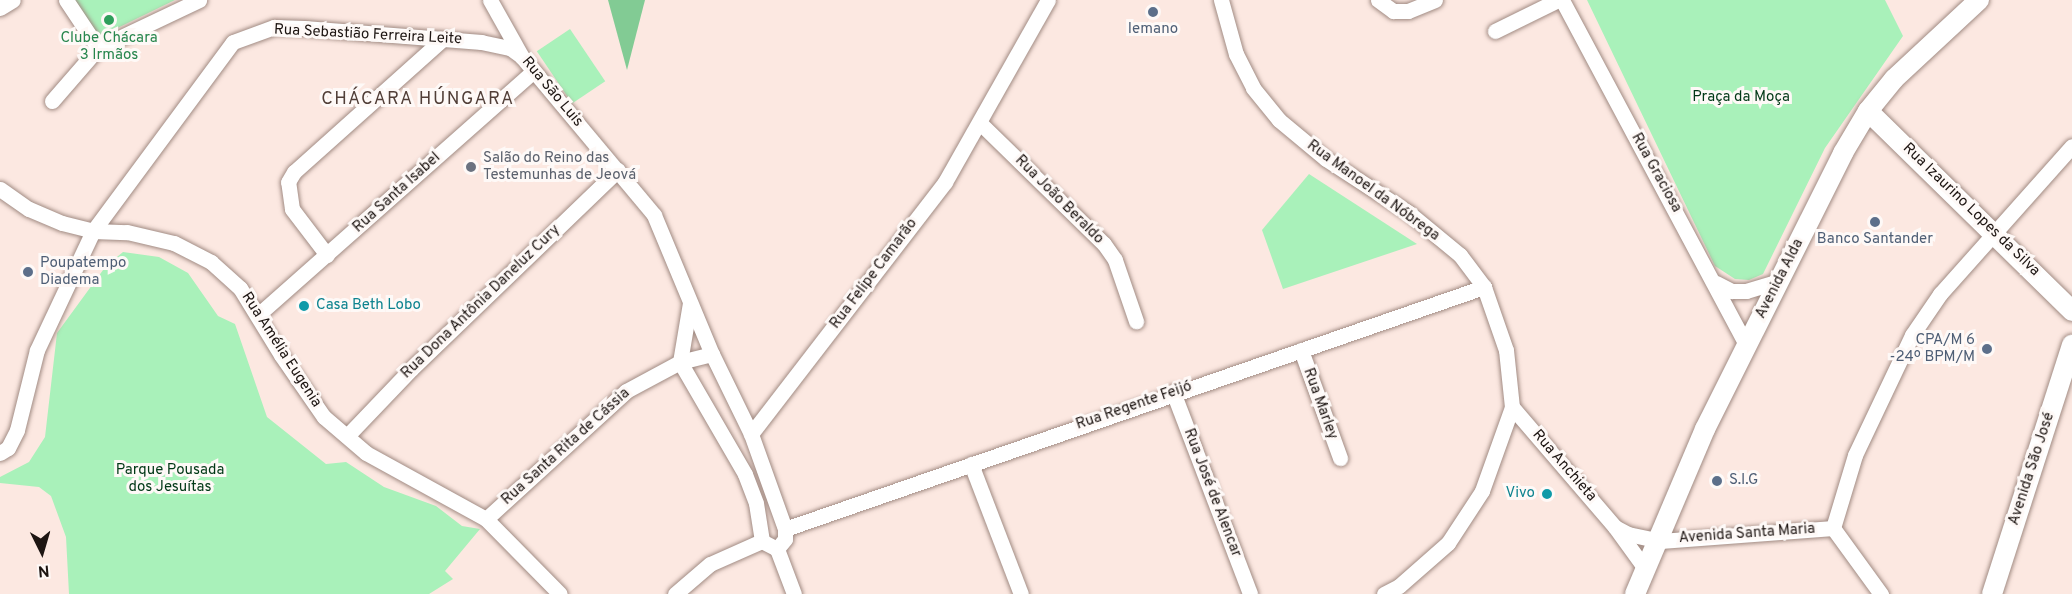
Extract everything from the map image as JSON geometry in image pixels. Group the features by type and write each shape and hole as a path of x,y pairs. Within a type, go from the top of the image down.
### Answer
{"main road":[{"name":"Avenida Alda","path":"1635,594 1660,541 1705,429 1868,111 1894,79 1979,0"},
{"name":"Rua Izaurino Lopes da Silva","path":"1868,111 2072,311"},
{"name":"Avenida São José","path":"1992,594 2072,345"}],"street":[{"path":"0,8 13,0"},
{"path":"52,101 98,48 199,0"},
{"name":"Rua São Luis","path":"490,0 533,72 654,215 712,354 751,434"},
{"name":"Rua Felipe Camarão","path":"751,434 945,182 1048,0"},
{"name":"Rua Manoel da Nóbrega","path":"1221,0 1236,54 1253,88 1279,120 1326,159 1409,213 1460,255 1484,287 1506,350 1512,407 1482,491 1448,543 1399,586 1384,594"},
{"path":"1378,0 1393,11 1408,11 1434,0"},
{"path":"1496,32 1560,0"},
{"name":"Rua Graciosa","path":"1560,0 1716,283 1747,346"},
{"path":"68,3 98,48"},
{"name":"Rua Sebastião Ferreira Leite","path":"0,453 8,448 17,430 37,350 93,231 233,42 274,27 443,39 510,48 522,57"},
{"path":"327,255 292,209 288,182 294,172 443,39"},
{"name":"Rua Santa Isabel","path":"259,314 533,72"},
{"name":"Rua João Beraldo","path":"980,123 1104,244 1115,260 1136,321"},
{"path":"1881,594 1833,528 1859,446 1912,336 1941,294 2072,146"},
{"name":"Rua Dona Antônia Daneluz Cury","path":"347,436 411,369 618,170"},
{"name":"Rua Amélia Eugenia","path":"0,189 29,209 93,231 127,232 174,243 211,262 240,288 259,314 280,355 324,417 366,453 486,519 560,594"},
{"path":"1716,283 1732,291 1746,291 1779,281"},
{"name":"Rua Regente Feijó","path":"785,530 1173,392 1484,287"},
{"path":"690,303 680,362 750,486 762,541 777,549 794,594"},
{"name":"Rua Marley","path":"1301,350 1340,458"},
{"path":"680,362 712,354"},
{"name":"Rua Santa Rita de Cássia","path":"486,519 626,391 680,362"},
{"name":"Rua José de Alencar","path":"1173,392 1250,594"},
{"name":"Rua Anchieta","path":"1512,407 1615,527 1646,570"},
{"path":"726,441 751,434 785,530 785,539 777,549"},
{"path":"971,465 1021,594"},
{"name":"Rua Anchieta","path":"1615,527 1628,534 1660,541"},
{"name":"Avenida Santa Maria","path":"1660,541 1833,528"},
{"path":"675,594 710,564 762,541"}],"green space":[{"name":"Clube Chácara 3 Irmãos","path":"71,0 175,0 95,39"},
{"path":"608,0 645,0 627,70"},
{"name":"Praça da Moça","path":"1587,0 1885,0 1903,36 1825,148 1763,274 1749,280 1735,279 1715,266"},
{"path":"570,29 605,81 572,104 537,51"},
{"path":"1309,174 1417,244 1283,289 1262,230"},
{"name":"Parque Pousada dos Jesuítas","path":"123,252 159,257 188,273 218,316 235,324 267,417 326,464 346,462 384,487 436,506 462,526 480,529 445,571 453,579 429,594 69,594 66,537 51,496 39,487 0,483 0,477 29,462 45,437 57,333 106,266"}],"place":[{"name":"Iemano","path":"1153,12"},
{"name":"Clube Chácara 3 Irmãos","path":"109,20"},
{"name":"Salão do Reino das Testemunhas de Jeová","path":"471,167"},
{"name":"Banco Santander","path":"1875,222"},
{"name":"Poupatempo Diadema","path":"28,272"},
{"name":"Casa Beth Lobo","path":"304,306"},
{"name":"CPA/M 6 -24º BPM/M","path":"1987,349"},
{"name":"S.I.G","path":"1717,481"},
{"name":"Vivo","path":"1547,494"}],"district":[{"name":"CHÁCARA HÚNGARA","path":"418,100"}]}
